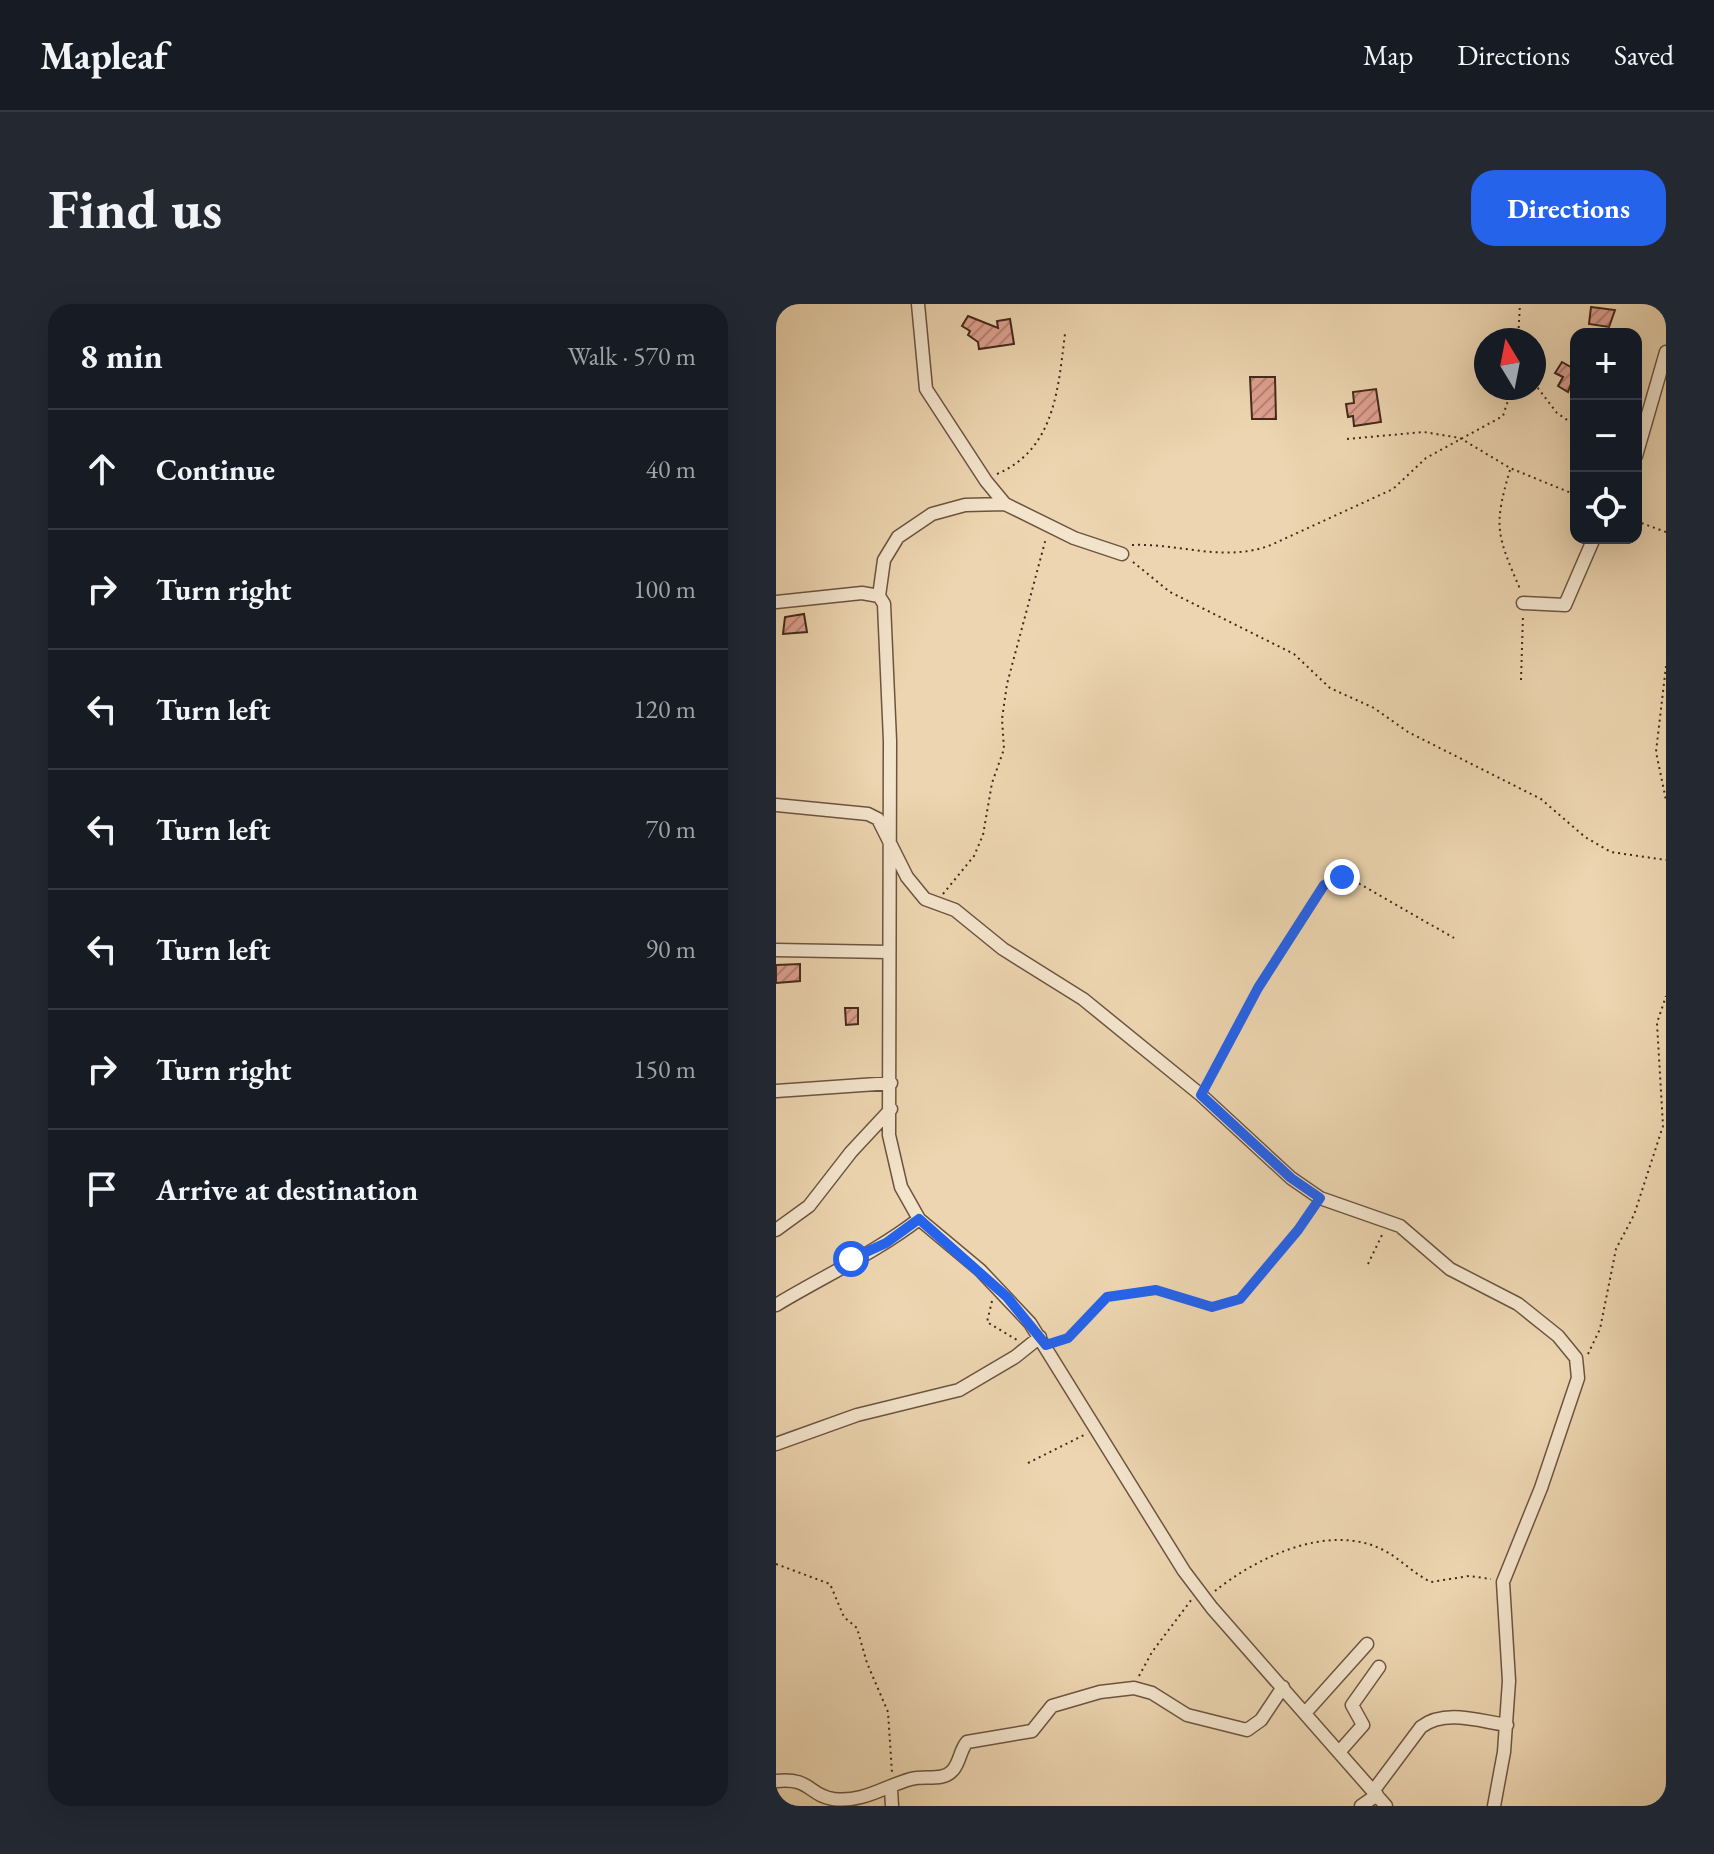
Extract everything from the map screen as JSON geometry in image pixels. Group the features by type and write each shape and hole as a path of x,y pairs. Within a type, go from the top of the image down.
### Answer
{"street":[{"path":"918,304 926,389 986,481 1005,504 1048,525 1126,550"},
{"path":"1642,435 1666,352"},
{"path":"1005,504 948,508 913,526 889,550 879,596 884,604 889,650 888,952 892,1157 901,1187 919,1219 998,1289 1043,1341 1148,1517 1201,1595 1386,1806"},
{"path":"1523,603 1565,605 1591,544"},
{"path":"776,602 862,593 879,596"},
{"path":"776,805 868,814 878,819 916,891 935,903 955,910 1003,949 1083,999 1201,1095 1291,1178 1320,1198 1385,1218 1413,1235 1450,1269 1518,1304 1558,1336 1576,1358 1578,1378 1541,1488 1503,1582 1509,1647 1507,1725 1494,1806"},
{"path":"776,950 888,952"},
{"path":"776,1091 891,1083"},
{"path":"776,1230 809,1206 851,1152 891,1109"},
{"path":"776,1305 851,1259 886,1243 919,1219"},
{"path":"776,1444 857,1415 959,1390 1027,1347 1043,1341"},
{"path":"1306,1712 1367,1644"},
{"path":"1340,1751 1363,1725 1352,1705 1379,1667"},
{"path":"776,1781 797,1780 837,1799 891,1789 910,1779 951,1772 961,1749 972,1739 1032,1731 1052,1706 1100,1692 1134,1688 1152,1693 1187,1715 1247,1730 1261,1720 1283,1687"},
{"path":"1361,1806 1375,1793 1421,1727 1431,1719 1455,1718 1507,1725"},
{"path":"891,1789 892,1806"}],"path":[{"path":"1519,328 1520,304"},
{"path":"986,481 1031,451 1044,433 1055,402 1065,334"},
{"path":"1546,399 1557,413 1570,422"},
{"path":"1126,550 1196,553 1255,551 1383,495 1404,481 1419,464 1503,416 1508,400"},
{"path":"1347,439 1424,432 1460,438 1510,468 1570,493"},
{"path":"1510,468 1498,511 1498,527 1523,603 1521,680"},
{"path":"1642,523 1666,532"},
{"path":"935,903 980,844 992,783 1004,749 1002,719 1007,684 1048,525"},
{"path":"1126,550 1170,592 1294,654 1330,688 1374,708 1408,732 1541,799 1585,837 1611,852 1666,860"},
{"path":"1666,666 1656,752 1666,800"},
{"path":"1201,1095 1258,988 1328,880 1351,879 1454,938"},
{"path":"1576,1358 1587,1355 1600,1329 1616,1249 1634,1215 1663,1126 1657,1023 1666,996"},
{"path":"1043,1341 1068,1338 1107,1297 1156,1290 1212,1307 1240,1299 1298,1230 1320,1198"},
{"path":"1368,1264 1384,1230 1385,1218"},
{"path":"998,1289 987,1322 1027,1347"},
{"path":"1028,1463 1054,1448 1098,1430"},
{"path":"1134,1688 1152,1652 1201,1595 1298,1546 1325,1541 1375,1546 1431,1582 1469,1576 1503,1582"},
{"path":"776,1564 830,1584 844,1617 857,1628 867,1663 888,1712 893,1759 891,1789"}],"building":[{"path":"1591,307 1615,310 1609,327 1589,324"},
{"path":"968,316 998,328 997,321 1010,319 1014,344 979,349 978,342 968,335 970,331 962,326"},
{"path":"1562,362 1570,367 1568,392 1558,386 1563,377 1555,373"},
{"path":"1250,377 1275,377 1276,419 1252,419"},
{"path":"1376,389 1381,422 1354,426 1353,416 1348,417 1346,404 1354,403 1353,392"},
{"path":"804,614 807,632 783,634 785,617"},
{"path":"800,964 800,981 776,983 776,965"},
{"path":"845,1008 858,1008 858,1024 846,1025"}],"route":[{"path":"851,1259 886,1243 919,1219 949,1248 980,1270 1030,1323 1046,1345 1068,1338 1107,1297 1156,1290 1212,1307 1240,1299 1298,1230 1320,1198 1291,1178 1201,1095 1258,988 1324,885 1328,880 1342,877"}]}
